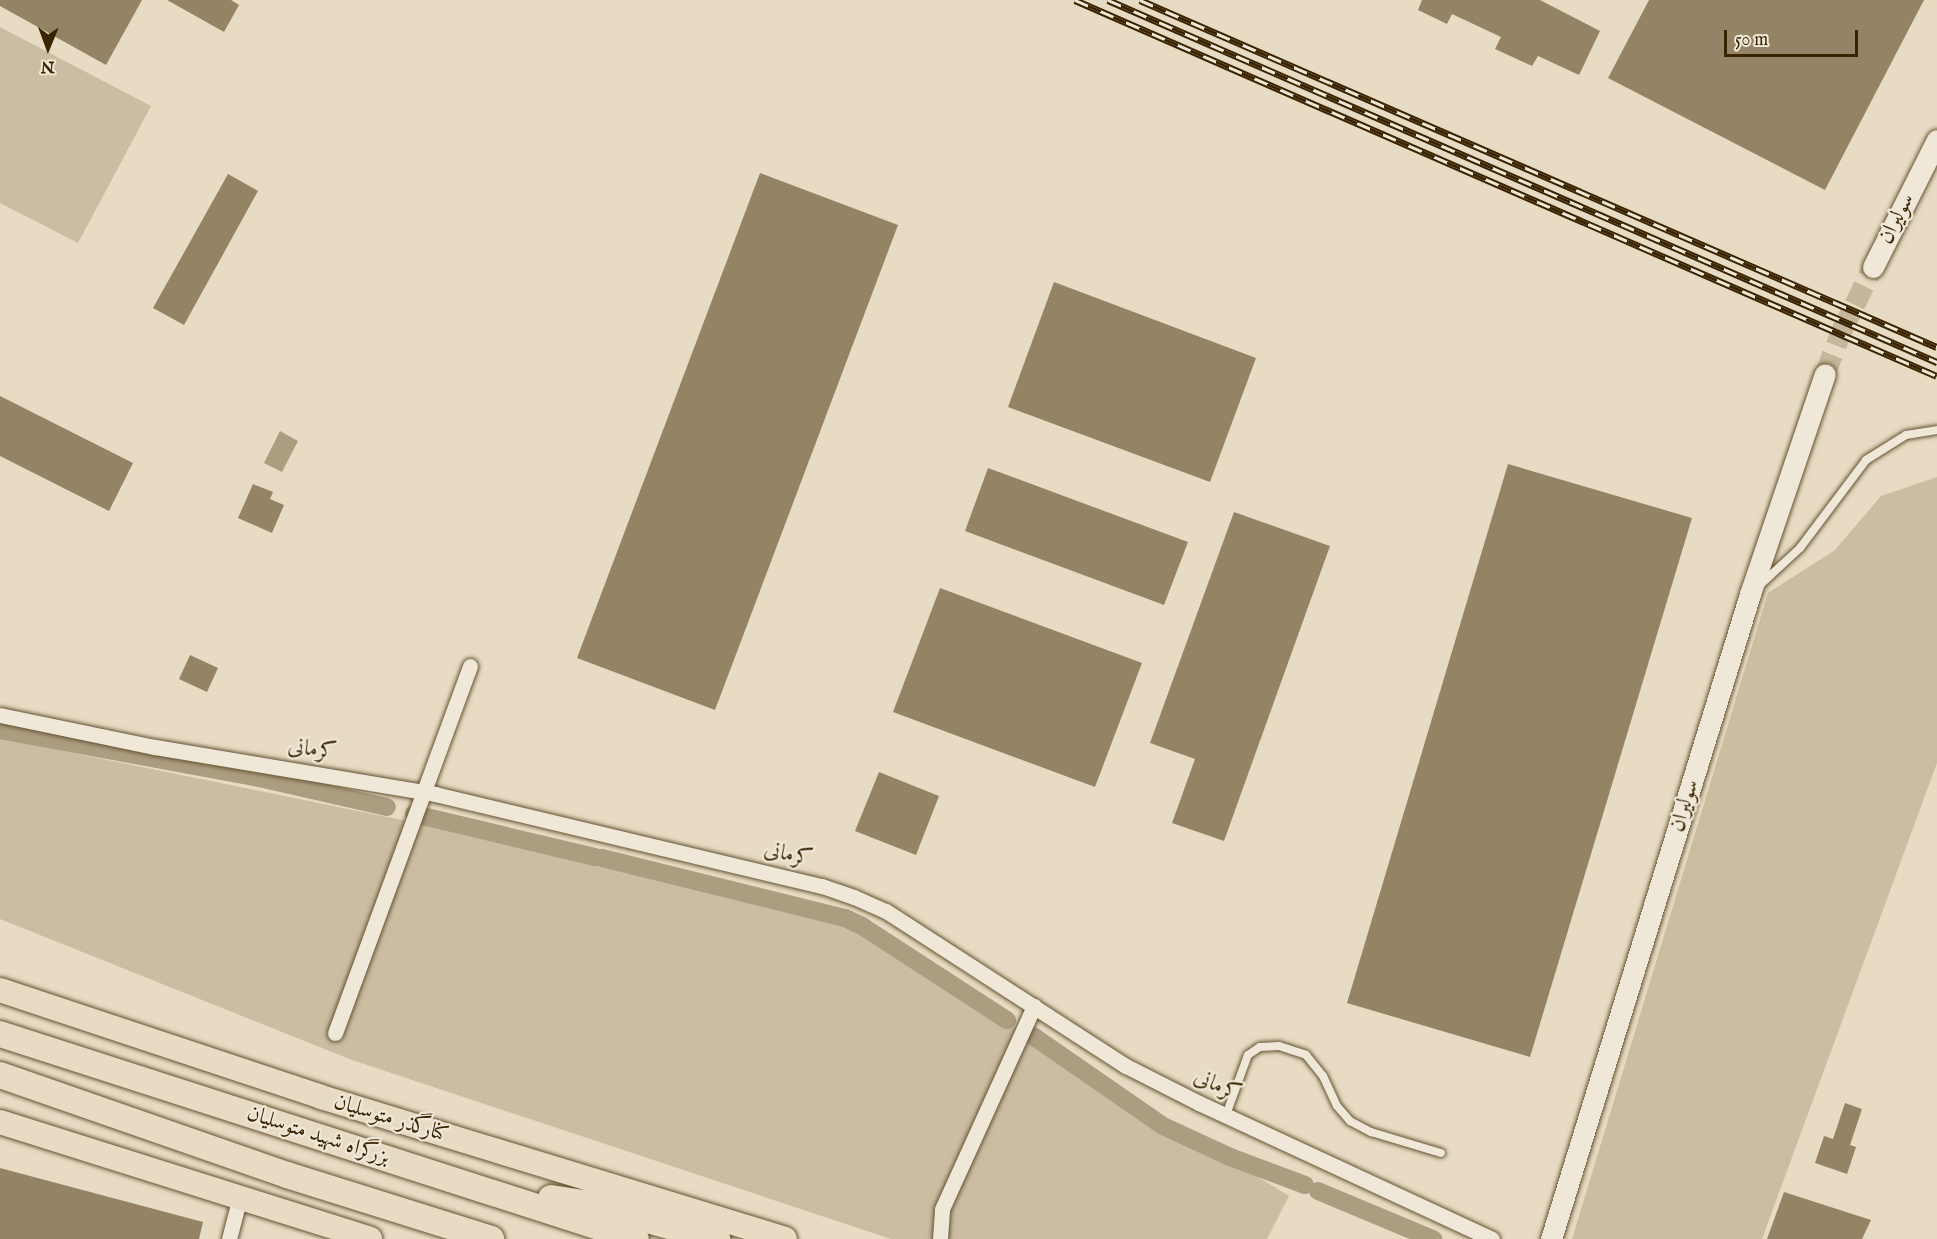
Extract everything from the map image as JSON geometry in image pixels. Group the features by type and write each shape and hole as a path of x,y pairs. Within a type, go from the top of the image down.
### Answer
{"highway":[{"name":"بزرگراه شهید متوسلیان","path":"0,1034 636,1239"},
{"name":"بزرگراه شهید متوسلیان","path":"0,1075 287,1175 491,1239"},
{"path":"481,1188 589,1204 717,1239"}],"main road":[{"name":"سولیران","path":"1873,267 1937,140"},
{"name":"سولیران","path":"1551,1239 1750,594 1825,374"},
{"name":"کنارگذر متوسلیان","path":"0,990 321,1097 785,1239"},
{"path":"0,1122 239,1200 370,1239"}],"street":[{"path":"335,1033 470,666"},
{"name":"کرمانی","path":"0,714 155,747 423,792 689,853 822,886 854,897 886,911 1126,1066 1492,1239"},
{"path":"940,1239 942,1209 1034,1006"},
{"path":"229,1239 239,1200"}],"lane":[{"path":"1750,594 1800,548 1866,460 1906,435 1937,430"},
{"path":"1226,1115 1248,1055 1260,1047 1279,1046 1306,1055 1323,1076 1337,1106 1350,1121 1371,1132 1441,1153"}],"shaded area":[{"path":"0,27 151,106 78,243 0,203"},
{"path":"280,431 298,441 282,472 264,463"},
{"path":"1937,477 1937,763 1762,1239 1572,1239 1768,593 1835,550 1881,496"},
{"path":"0,738 407,821 846,923 1289,1196 1267,1239 891,1239 352,1060 0,919"}],"building":[{"path":"0,0 142,0 106,65 0,6"},
{"path":"167,0 231,0 239,5 224,32"},
{"path":"1422,0 1540,0 1600,31 1579,75 1538,56 1532,66 1495,49 1501,37 1452,14 1447,24 1418,10"},
{"path":"1649,0 1924,0 1825,190 1608,78"},
{"path":"760,173 898,225 715,710 577,658"},
{"path":"228,174 258,191 184,325 153,308"},
{"path":"1054,282 1256,358 1210,482 1008,407"},
{"path":"0,396 133,463 109,511 0,456"},
{"path":"1508,464 1692,518 1530,1057 1347,1003"},
{"path":"988,468 1188,542 1164,605 965,531"},
{"path":"253,484 273,492 270,499 284,505 272,533 238,518"},
{"path":"1234,512 1330,546 1224,841 1172,823 1195,759 1150,743"},
{"path":"940,588 1142,663 1095,787 893,712"},
{"path":"190,655 218,668 207,692 179,679"},
{"path":"879,772 939,796 916,855 855,831"},
{"path":"1845,1103 1862,1109 1850,1145 1856,1147 1847,1174 1815,1163 1824,1136 1833,1139"},
{"path":"0,1168 203,1222 199,1239 0,1239"},
{"path":"1784,1192 1871,1220 1862,1239 1767,1239"}],"waterway":[{"path":"0,730 259,778 387,807"},
{"path":"414,814 595,857"},
{"path":"602,858 845,918 862,926 1007,1020"},
{"path":"1033,1036 1163,1126 1230,1157 1305,1185"},
{"path":"1318,1191 1433,1239"}],"tunnel":[{"path":"1825,374 1841,332 1873,267"}],"railway":[{"path":"1075,0 1937,376"},
{"path":"1108,0 1937,362"},
{"path":"1140,0 1937,347"}]}
